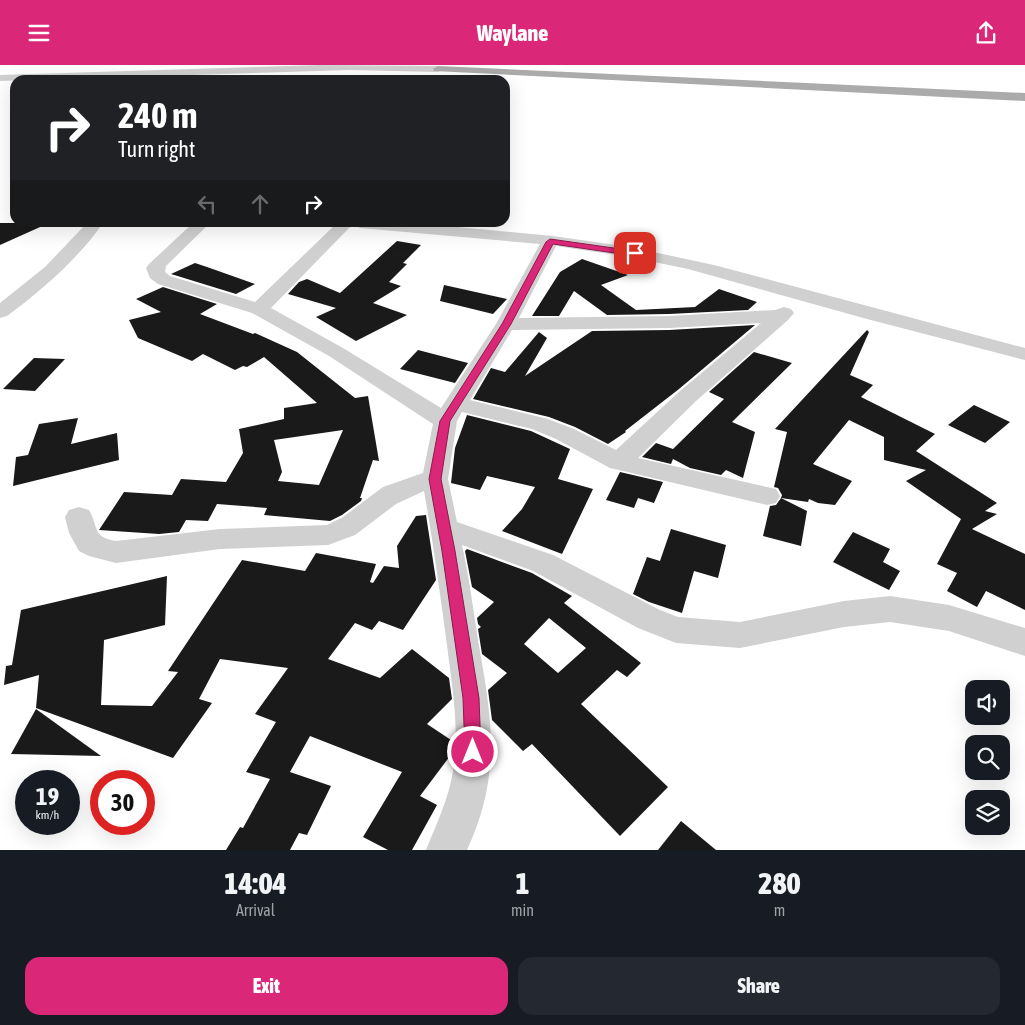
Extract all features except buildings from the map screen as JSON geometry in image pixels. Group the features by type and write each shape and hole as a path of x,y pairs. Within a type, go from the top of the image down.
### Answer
{"main road":[{"path":"440,67 1025,97"}],"street":[{"path":"119,75 350,67 440,67"},
{"path":"203,75 208,72"},
{"path":"0,312 29,292 92,227"},
{"path":"198,227 154,268 156,274 164,280 259,309 450,413 524,419 565,434 619,462 767,496"},
{"path":"259,309 342,227"},
{"path":"400,227 550,242 666,259 721,271 805,296 1025,354"},
{"path":"446,850 456,829 472,772 474,733 471,698 435,479 450,413 506,324 550,242"},
{"path":"619,462 688,396 805,296"},
{"path":"506,324 669,323 781,316"},
{"path":"79,517 84,539 91,546 100,550 116,552 220,539 328,535 342,531 357,523 387,497 404,488 435,479"},
{"path":"444,528 543,563 649,619 676,630 740,635 844,613 890,609 949,618 1025,642"}],"route":[{"path":"473,752 474,733 471,698 449,551 435,479 445,421 506,324 550,242 635,253"}]}
